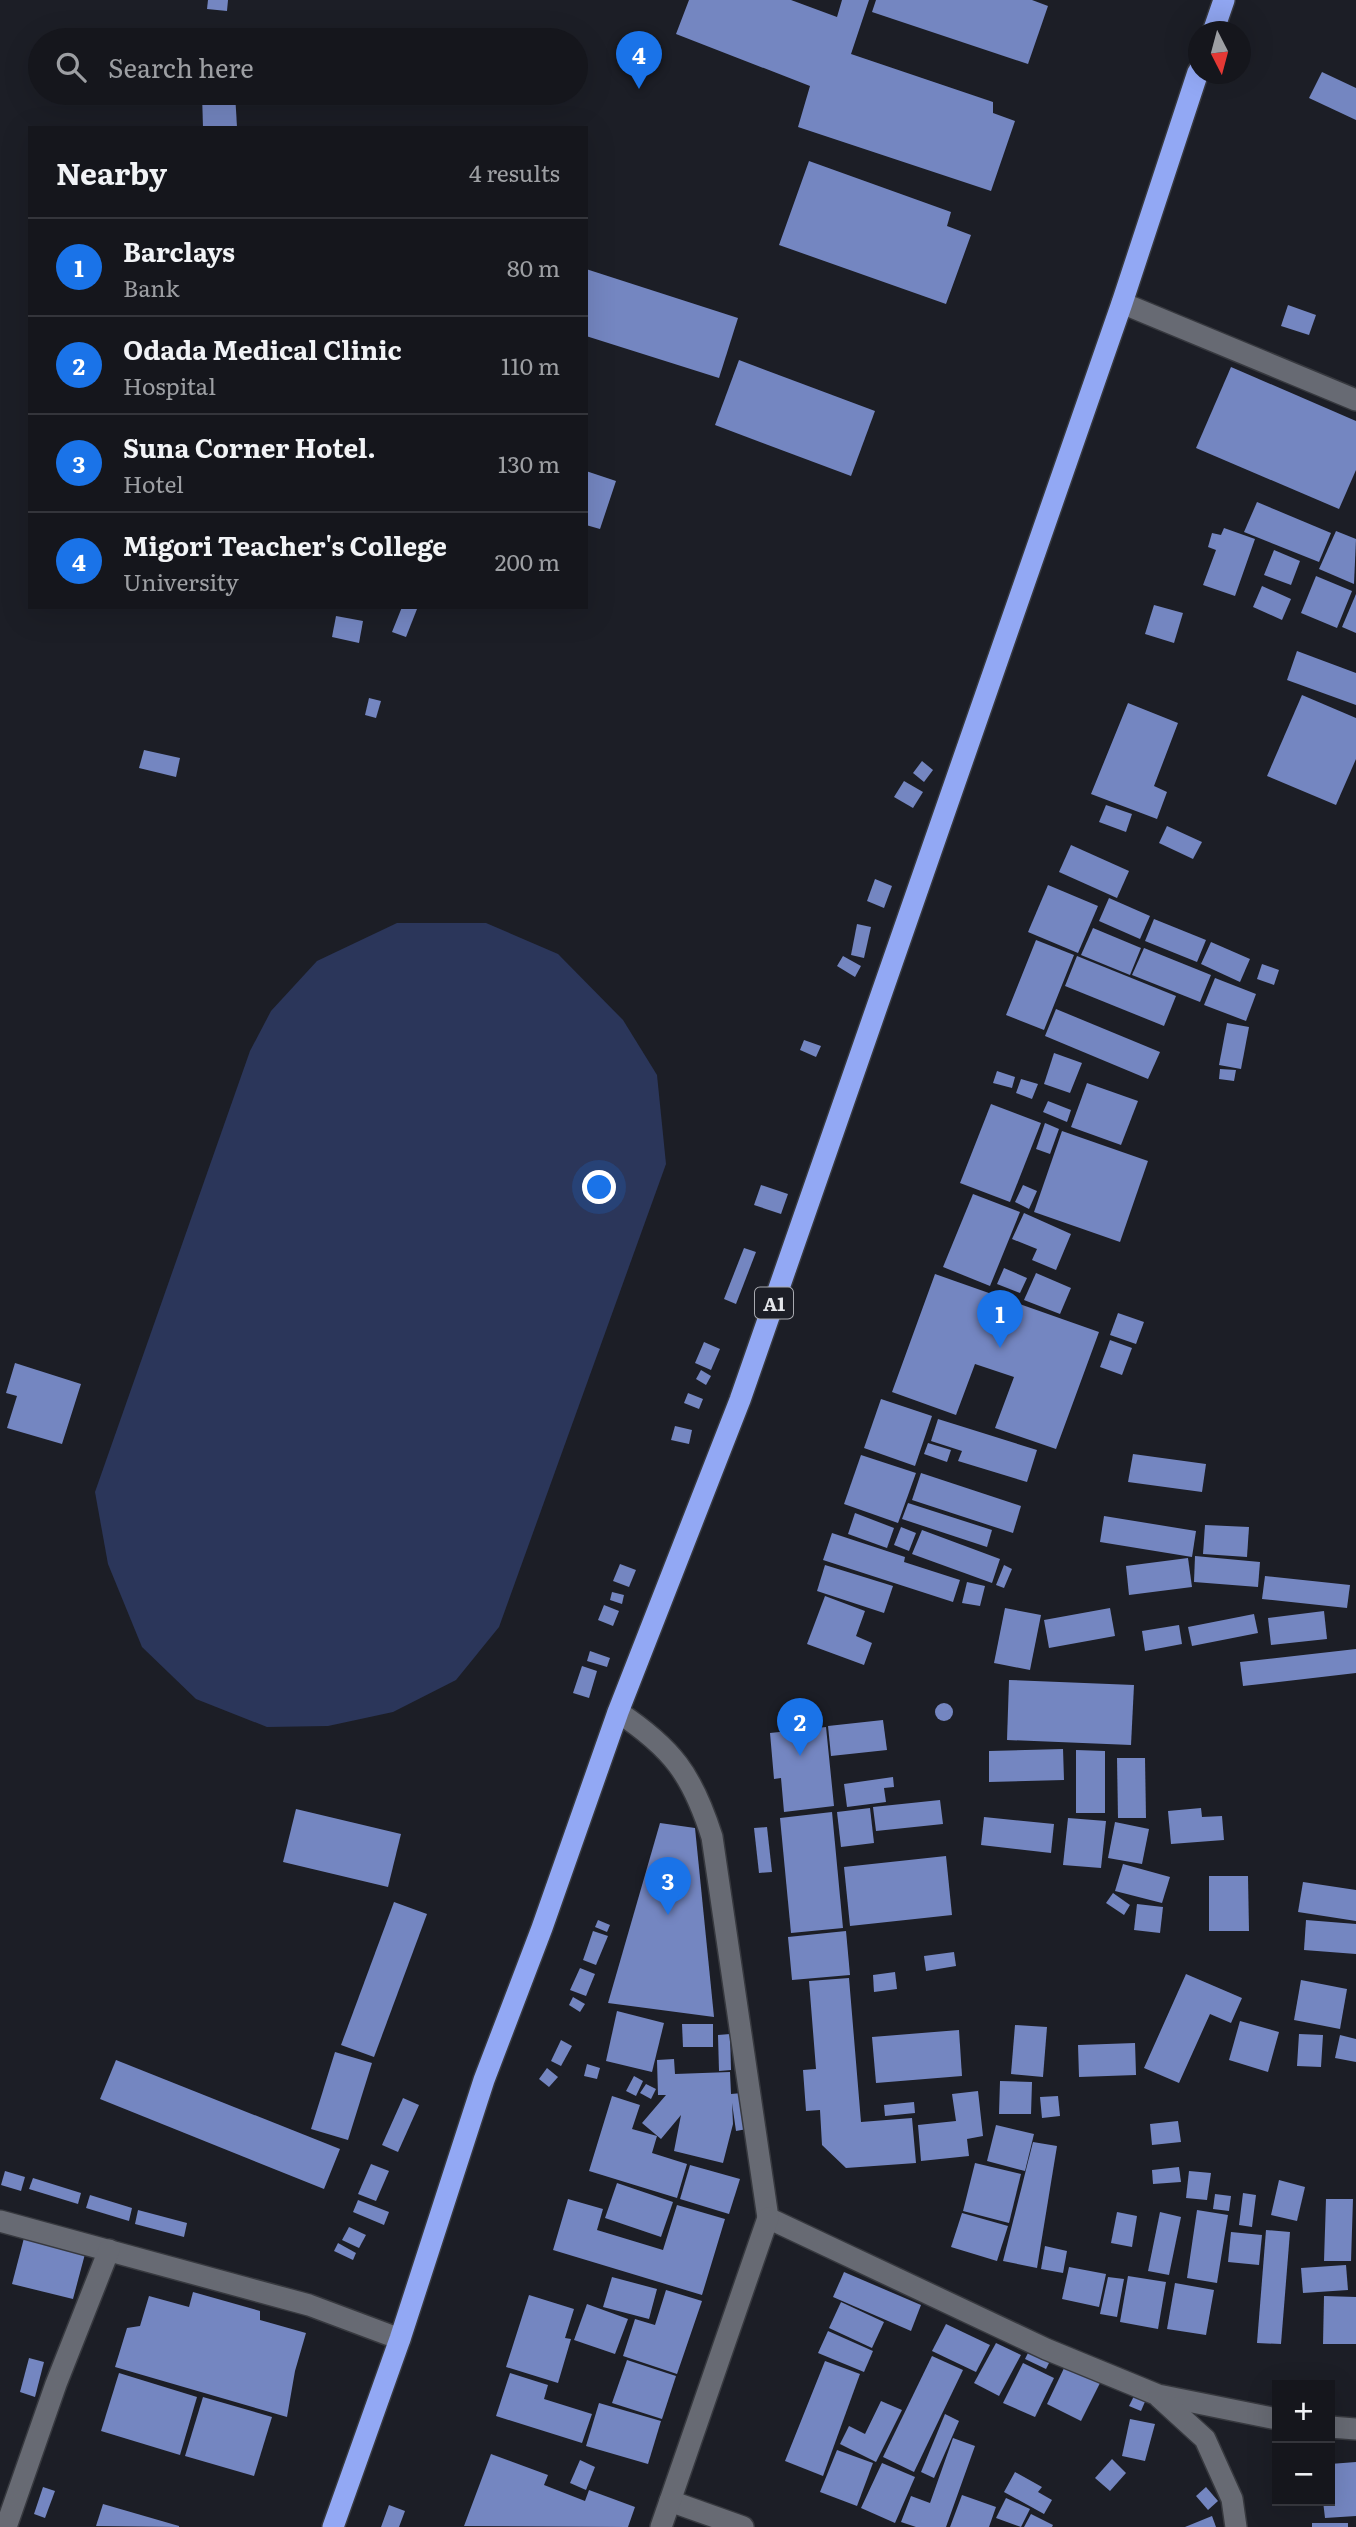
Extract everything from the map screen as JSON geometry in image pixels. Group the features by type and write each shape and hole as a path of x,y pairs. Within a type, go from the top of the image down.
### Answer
{"highway":[{"path":"1217,21 1224,0"},
{"name":"A1","path":"333,2527 400,2339 484,2080 542,1928 618,1712 740,1400 1122,303 1195,84"}],"street":[{"path":"1122,303 1356,400"},
{"path":"618,1712 653,1735 674,1756 703,1808 712,1837 768,2218 661,2527"},
{"path":"768,2218 1046,2348 1158,2395 1272,2418"},
{"path":"0,2221 309,2305 400,2339"},
{"path":"6,2527 56,2384 109,2250"},
{"path":"1158,2395 1205,2439 1232,2499 1236,2527"},
{"path":"1335,2427 1356,2429"},
{"path":"670,2501 743,2527"}],"shaded area":[{"path":"397,923 486,923 558,954 623,1020 657,1075 666,1164 499,1627 456,1680 393,1712 328,1726 267,1727 196,1699 142,1647 108,1564 95,1492 250,1051 271,1011 317,961"}],"building":[{"path":"208,0 228,0 227,11 207,9"},
{"path":"689,0 791,0 837,17 842,0 869,0 851,54 993,102 993,113 1015,121 991,191 798,127 810,86 676,34"},
{"path":"876,0 1032,0 1048,6 1028,64 872,12"},
{"path":"1322,72 1356,88 1356,120 1309,98"},
{"path":"202,105 236,105 237,126 203,126"},
{"path":"809,161 951,212 947,226 971,235 946,304 779,245"},
{"path":"588,270 738,318 719,378 588,337"},
{"path":"1288,305 1316,315 1309,335 1281,326"},
{"path":"739,360 875,411 851,476 715,425"},
{"path":"1231,367 1356,421 1356,470 1339,509 1196,448"},
{"path":"588,472 616,481 600,529 588,526"},
{"path":"1257,502 1331,533 1319,562 1244,532"},
{"path":"1224,528 1255,539 1235,596 1203,585 1216,550 1208,547 1212,533 1221,535"},
{"path":"1336,531 1356,539 1354,584 1319,569"},
{"path":"1274,550 1300,561 1291,585 1264,575"},
{"path":"1316,576 1352,591 1337,628 1301,613"},
{"path":"1262,586 1291,599 1282,620 1253,607"},
{"path":"1356,594 1356,633 1342,627"},
{"path":"1154,605 1183,613 1174,643 1145,634"},
{"path":"401,609 417,609 406,637 392,632"},
{"path":"336,616 363,621 359,643 332,637"},
{"path":"1297,651 1356,673 1356,705 1287,680"},
{"path":"1302,695 1356,718 1356,759 1336,805 1267,776"},
{"path":"369,698 381,701 376,718 365,715"},
{"path":"1128,703 1178,723 1154,786 1167,792 1157,819 1091,794"},
{"path":"144,750 180,758 176,777 139,768"},
{"path":"922,761 933,770 924,782 913,773"},
{"path":"904,781 923,792 913,808 894,797"},
{"path":"1106,805 1132,814 1126,832 1099,822"},
{"path":"1167,826 1202,842 1193,859 1159,843"},
{"path":"1071,845 1129,871 1117,898 1059,872"},
{"path":"875,879 892,886 884,908 867,901"},
{"path":"1048,885 1098,906 1078,953 1028,932"},
{"path":"1109,898 1150,916 1140,939 1099,921"},
{"path":"1154,919 1206,940 1197,962 1145,941"},
{"path":"857,924 871,927 864,958 851,955"},
{"path":"1093,928 1141,948 1130,975 1081,955"},
{"path":"1036,940 1074,955 1044,1030 1006,1015"},
{"path":"1211,942 1250,959 1240,982 1201,964"},
{"path":"1144,948 1211,975 1200,1002 1132,975"},
{"path":"843,956 861,966 855,977 837,966"},
{"path":"1077,956 1176,996 1164,1026 1065,986"},
{"path":"1262,964 1279,970 1274,985 1257,979"},
{"path":"1215,978 1256,994 1246,1021 1204,1005"},
{"path":"1056,1009 1160,1052 1148,1079 1045,1036"},
{"path":"1227,1023 1249,1027 1241,1069 1219,1065"},
{"path":"804,1040 821,1046 816,1057 800,1050"},
{"path":"1054,1053 1082,1063 1070,1093 1044,1084"},
{"path":"1220,1069 1236,1070 1234,1081 1219,1079"},
{"path":"997,1071 1015,1077 1012,1088 993,1083"},
{"path":"1021,1079 1038,1084 1032,1099 1016,1093"},
{"path":"1087,1083 1138,1101 1121,1145 1071,1127"},
{"path":"1048,1101 1071,1110 1067,1122 1043,1112"},
{"path":"991,1104 1041,1123 1010,1202 960,1183"},
{"path":"1045,1123 1059,1129 1050,1154 1036,1149"},
{"path":"1062,1131 1148,1161 1120,1242 1034,1212"},
{"path":"761,1185 788,1194 781,1214 754,1205"},
{"path":"1023,1185 1037,1191 1029,1209 1015,1202"},
{"path":"973,1194 1020,1212 990,1286 943,1267"},
{"path":"1024,1213 1071,1234 1056,1270 1032,1260 1037,1249 1012,1239"},
{"path":"744,1248 756,1252 736,1304 724,1299"},
{"path":"1004,1268 1027,1278 1020,1293 997,1284"},
{"path":"1036,1273 1071,1288 1060,1314 1024,1300"},
{"path":"935,1274 1099,1332 1056,1449 995,1428 1014,1377 975,1364 956,1415 892,1392"},
{"path":"1118,1313 1144,1322 1136,1344 1110,1335"},
{"path":"1110,1340 1132,1348 1122,1375 1100,1367"},
{"path":"704,1342 720,1349 711,1370 695,1363"},
{"path":"15,1363 81,1384 62,1444 7,1428 17,1396 6,1393"},
{"path":"701,1370 711,1376 706,1385 696,1379"},
{"path":"688,1393 703,1399 699,1409 684,1403"},
{"path":"881,1399 932,1416 915,1466 864,1448"},
{"path":"938,1419 1037,1450 1027,1482 958,1461 962,1451 931,1441"},
{"path":"675,1426 692,1430 689,1444 671,1440"},
{"path":"928,1443 951,1450 947,1462 924,1454"},
{"path":"1133,1454 1206,1464 1202,1492 1128,1482"},
{"path":"861,1455 916,1473 898,1523 844,1504"},
{"path":"921,1473 1021,1506 1013,1533 912,1500"},
{"path":"908,1503 992,1530 987,1547 902,1519"},
{"path":"855,1513 894,1528 887,1548 848,1534"},
{"path":"1104,1516 1196,1531 1192,1557 1100,1542"},
{"path":"1205,1525 1249,1527 1247,1557 1203,1554"},
{"path":"901,1527 916,1533 909,1551 894,1545"},
{"path":"922,1530 1000,1559 992,1583 912,1554"},
{"path":"832,1533 905,1557 904,1562 960,1580 953,1602 823,1560"},
{"path":"1195,1556 1260,1562 1258,1587 1194,1582"},
{"path":"1188,1558 1192,1587 1129,1595 1126,1566"},
{"path":"620,1564 636,1570 629,1587 613,1581"},
{"path":"825,1565 893,1586 884,1613 817,1591"},
{"path":"1004,1565 1012,1569 1004,1588 996,1585"},
{"path":"1265,1576 1350,1585 1347,1608 1262,1599"},
{"path":"967,1582 985,1586 980,1606 962,1603"},
{"path":"612,1592 624,1595 622,1604 610,1600"},
{"path":"825,1596 865,1611 856,1636 872,1643 864,1665 807,1644"},
{"path":"604,1605 619,1611 613,1626 598,1620"},
{"path":"1005,1608 1041,1615 1030,1670 994,1663"},
{"path":"1110,1608 1115,1636 1049,1648 1044,1620"},
{"path":"1324,1611 1327,1639 1271,1645 1268,1618"},
{"path":"1254,1614 1258,1633 1192,1646 1188,1627"},
{"path":"1179,1625 1182,1644 1145,1651 1142,1631"},
{"path":"1356,1649 1356,1673 1243,1686 1240,1662"},
{"path":"590,1651 610,1658 607,1667 587,1661"},
{"path":"582,1666 597,1671 589,1698 573,1693"},
{"path":"1009,1680 1134,1685 1131,1745 1007,1740"},
{"path":"944,1703 950,1706 953,1712 950,1718 944,1721 938,1718 935,1712 938,1706"},
{"path":"883,1720 887,1750 831,1756 828,1726"},
{"path":"826,1727 834,1806 784,1812 781,1778 774,1779 770,1733"},
{"path":"1063,1749 1064,1780 989,1782 989,1751"},
{"path":"1076,1750 1105,1751 1105,1813 1076,1813"},
{"path":"1117,1758 1145,1758 1146,1818 1118,1818"},
{"path":"893,1777 894,1787 884,1788 886,1802 847,1807 844,1784"},
{"path":"940,1800 943,1824 876,1831 873,1807"},
{"path":"870,1808 874,1843 841,1847 837,1812"},
{"path":"1201,1808 1202,1817 1222,1816 1224,1840 1171,1844 1168,1811"},
{"path":"296,1809 401,1834 388,1887 283,1862"},
{"path":"832,1812 843,1928 791,1933 780,1818"},
{"path":"984,1817 1054,1824 1051,1853 981,1845"},
{"path":"1068,1818 1106,1821 1101,1868 1063,1865"},
{"path":"1115,1822 1149,1829 1142,1864 1108,1858"},
{"path":"660,1823 695,1828 714,2017 608,2003"},
{"path":"767,1827 772,1872 759,1873 754,1828"},
{"path":"946,1856 952,1915 850,1926 844,1867"},
{"path":"1123,1864 1170,1877 1162,1903 1115,1891"},
{"path":"1209,1876 1248,1876 1249,1931 1209,1931"},
{"path":"1303,1882 1356,1890 1356,1921 1298,1912"},
{"path":"1113,1893 1130,1905 1124,1915 1106,1903"},
{"path":"394,1902 427,1914 374,2057 341,2045"},
{"path":"1137,1904 1163,1907 1160,1933 1134,1930"},
{"path":"598,1920 610,1925 607,1932 595,1927"},
{"path":"1306,1920 1356,1924 1356,1954 1304,1950"},
{"path":"593,1931 608,1936 596,1965 583,1960"},
{"path":"846,1931 850,1975 792,1980 788,1937"},
{"path":"954,1952 956,1966 926,1971 924,1956"},
{"path":"580,1968 595,1974 586,1996 570,1990"},
{"path":"895,1972 897,1989 874,1992 873,1975"},
{"path":"1186,1974 1242,1998 1231,2023 1210,2014 1179,2083 1144,2068"},
{"path":"849,1978 861,2122 912,2118 916,2163 846,2168 822,2145 820,2110 806,2111 803,2070 816,2069 809,1981"},
{"path":"1301,1980 1347,1989 1340,2029 1294,2020"},
{"path":"573,1997 585,2004 580,2012 569,2005"},
{"path":"617,2011 664,2023 652,2072 606,2061"},
{"path":"1240,2021 1279,2032 1268,2072 1229,2060"},
{"path":"682,2024 713,2024 713,2047 683,2047"},
{"path":"1015,2025 1047,2027 1043,2077 1011,2074"},
{"path":"959,2030 962,2076 876,2083 872,2037"},
{"path":"730,2034 731,2070 719,2071 718,2035"},
{"path":"1299,2034 1323,2035 1321,2067 1297,2066"},
{"path":"1340,2035 1356,2039 1356,2062 1335,2058"},
{"path":"561,2040 572,2046 561,2066 551,2061"},
{"path":"1135,2043 1136,2075 1079,2077 1078,2045"},
{"path":"335,2052 372,2063 348,2140 311,2129"},
{"path":"674,2059 675,2074 730,2072 731,2094 742,2093 747,2129 736,2131 732,2103 733,2124 723,2163 674,2151 681,2115 661,2139 642,2123 666,2095 658,2095 657,2060"},
{"path":"116,2060 340,2149 324,2189 100,2099"},
{"path":"587,2064 600,2068 597,2079 584,2076"},
{"path":"547,2068 558,2077 549,2087 539,2079"},
{"path":"634,2076 643,2081 636,2096 626,2091"},
{"path":"1000,2081 1032,2082 1031,2114 999,2114"},
{"path":"646,2084 656,2089 651,2099 640,2093"},
{"path":"978,2091 983,2136 967,2139 969,2156 921,2161 918,2125 956,2121 952,2094"},
{"path":"612,2096 640,2105 632,2129 657,2136 652,2153 687,2164 677,2198 589,2171"},
{"path":"1058,2096 1060,2116 1042,2118 1040,2097"},
{"path":"403,2098 419,2105 398,2152 382,2145"},
{"path":"914,2102 915,2113 885,2116 884,2105"},
{"path":"1178,2121 1181,2142 1152,2145 1150,2124"},
{"path":"996,2125 1034,2134 1025,2171 987,2161"},
{"path":"1033,2142 1057,2146 1037,2268 1003,2261"},
{"path":"975,2163 1021,2174 1009,2223 963,2211"},
{"path":"371,2164 389,2171 376,2201 358,2194"},
{"path":"690,2165 740,2179 729,2214 680,2199"},
{"path":"1179,2167 1181,2182 1153,2184 1152,2170"},
{"path":"5,2171 25,2177 21,2191 1,2185"},
{"path":"1189,2171 1211,2173 1207,2200 1186,2198"},
{"path":"33,2178 81,2193 78,2204 29,2189"},
{"path":"1279,2180 1305,2187 1297,2221 1271,2215"},
{"path":"617,2183 673,2202 661,2237 605,2218"},
{"path":"1243,2193 1256,2195 1252,2227 1239,2225"},
{"path":"1215,2194 1231,2196 1229,2211 1213,2209"},
{"path":"90,2195 132,2208 129,2221 86,2208"},
{"path":"568,2199 603,2209 597,2230 663,2250 677,2205 725,2219 702,2295 553,2250"},
{"path":"1326,2199 1353,2199 1351,2261 1324,2261"},
{"path":"358,2200 389,2212 384,2225 353,2212"},
{"path":"138,2210 187,2223 184,2237 135,2224"},
{"path":"1197,2210 1228,2215 1217,2283 1187,2278"},
{"path":"1117,2212 1137,2216 1132,2247 1111,2243"},
{"path":"1160,2212 1181,2217 1169,2275 1148,2271"},
{"path":"962,2213 1008,2226 997,2261 951,2247"},
{"path":"349,2227 366,2235 359,2248 342,2240"},
{"path":"1266,2230 1290,2232 1281,2344 1257,2343"},
{"path":"1231,2232 1262,2235 1259,2265 1228,2262"},
{"path":"24,2238 85,2254 73,2299 12,2284"},
{"path":"338,2243 356,2253 353,2260 334,2251"},
{"path":"1045,2246 1067,2251 1063,2273 1041,2269"},
{"path":"1346,2265 1348,2290 1303,2293 1301,2268"},
{"path":"1069,2267 1106,2274 1099,2307 1062,2299"},
{"path":"844,2272 921,2305 911,2331 833,2297"},
{"path":"1128,2276 1166,2282 1158,2329 1120,2322"},
{"path":"612,2277 657,2289 649,2319 603,2307"},
{"path":"1108,2277 1124,2279 1117,2317 1100,2314"},
{"path":"1175,2283 1214,2290 1206,2335 1167,2329"},
{"path":"666,2290 702,2301 677,2374 623,2356 635,2319 655,2325"},
{"path":"193,2292 260,2311 260,2320 306,2333 295,2371 287,2417 115,2367 127,2328 140,2326 149,2296 189,2307"},
{"path":"529,2295 574,2309 565,2338 571,2339 558,2383 506,2367"},
{"path":"1324,2296 1356,2297 1356,2344 1323,2344"},
{"path":"841,2302 884,2322 872,2348 829,2328"},
{"path":"587,2304 628,2319 615,2354 574,2340"},
{"path":"946,2324 990,2345 976,2372 932,2351"},
{"path":"828,2331 873,2351 864,2372 818,2353"},
{"path":"996,2343 1021,2355 999,2396 974,2383"},
{"path":"1030,2349 1051,2359 1046,2369 1025,2359"},
{"path":"932,2356 963,2370 914,2472 883,2457"},
{"path":"29,2358 44,2362 35,2397 20,2392"},
{"path":"627,2360 676,2376 662,2419 612,2403"},
{"path":"825,2361 860,2374 823,2476 785,2461"},
{"path":"1023,2363 1054,2378 1035,2417 1003,2403"},
{"path":"1065,2366 1100,2383 1081,2421 1047,2404"},
{"path":"119,2373 197,2397 180,2455 101,2431"},
{"path":"510,2373 548,2385 544,2399 592,2414 582,2443 496,2416"},
{"path":"1136,2392 1147,2397 1141,2411 1129,2406"},
{"path":"203,2397 272,2417 254,2476 185,2456"},
{"path":"881,2401 902,2410 876,2462 840,2444 849,2426 865,2434"},
{"path":"599,2403 661,2421 648,2464 586,2446"},
{"path":"945,2414 959,2421 934,2478 921,2472"},
{"path":"1130,2419 1155,2424 1145,2461 1122,2456"},
{"path":"953,2438 975,2446 946,2527 916,2527 901,2522 911,2496 930,2503"},
{"path":"837,2450 873,2463 857,2506 820,2492"},
{"path":"491,2454 548,2475 544,2485 585,2501 589,2490 635,2507 628,2527 464,2526"},
{"path":"1112,2459 1126,2473 1110,2491 1095,2478"},
{"path":"580,2460 595,2467 586,2490 570,2483"},
{"path":"1356,2462 1356,2516 1325,2518 1324,2506 1335,2506 1335,2464"},
{"path":"882,2463 915,2477 895,2523 861,2508"},
{"path":"1015,2472 1042,2487 1038,2492 1052,2500 1044,2514 1004,2492"},
{"path":"43,2487 55,2491 45,2518 34,2514"},
{"path":"1206,2487 1218,2501 1208,2510 1196,2496"},
{"path":"962,2495 996,2507 989,2527 950,2527"},
{"path":"1006,2498 1030,2509 1021,2527 996,2518"},
{"path":"103,2504 179,2526 179,2527 96,2526"},
{"path":"389,2505 405,2511 399,2527 381,2527"},
{"path":"1031,2514 1053,2525 1052,2527 1024,2527"},
{"path":"1212,2516 1216,2527 1185,2527"},
{"path":"1312,2523 1348,2523 1348,2527 1312,2527"}],"place":[{"name":"Migori Teacher's College","path":"639,89"},
{"name":"Barclays","path":"1000,1348"},
{"name":"Odada Medical Clinic","path":"800,1756"},
{"name":"Suna Corner Hotel.","path":"668,1915"}]}
